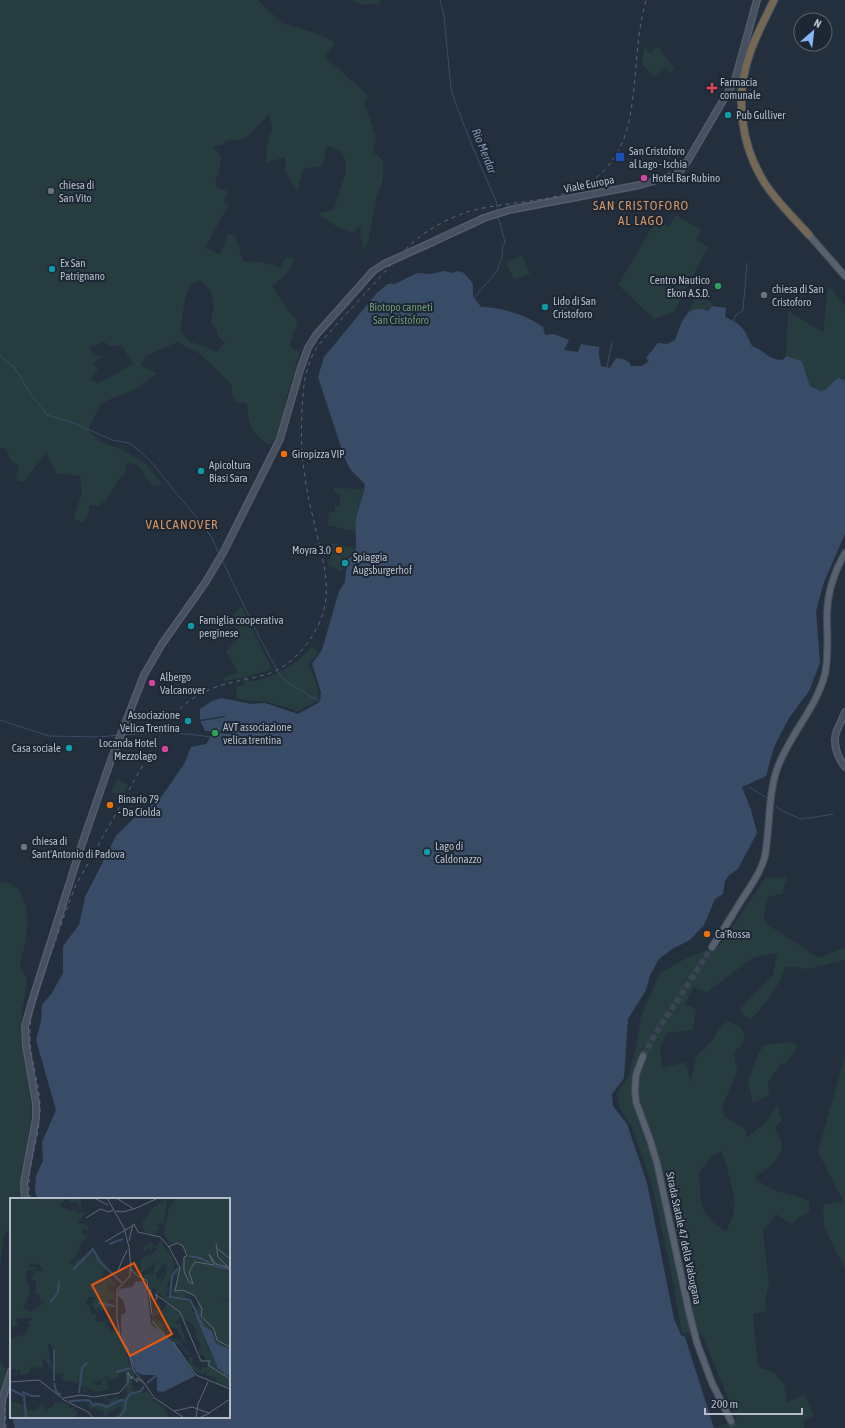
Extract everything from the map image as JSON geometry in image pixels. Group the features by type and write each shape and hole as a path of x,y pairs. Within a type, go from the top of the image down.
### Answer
{"highway":[{"path":"774,0 746,62 741,111 743,127 745,139 753,161 765,183 809,235"}],"main road":[{"name":"Viale Europa","path":"25,1198 24,1183 36,1118 36,1104 26,1045 25,1026 80,852 118,740 142,680 162,644 218,564 223,554 280,439 308,348 316,335 373,271 384,264 494,215 515,208 640,185 680,171 731,89 738,70 757,0"},
{"path":"809,235 845,276"},
{"path":"712,948 760,870 764,857 772,785 777,768 784,751 809,710 821,686 825,673 827,661 828,599 836,568 845,553"},
{"path":"845,712 837,730 835,740 838,754 845,767"},
{"name":"Strada Statale 47 della Valsugana","path":"643,1056 636,1075 636,1102 657,1163 697,1343 712,1383 731,1421"},
{"path":"2,1428 2,1400 10,1374"}],"green space":[{"path":"0,0 258,0 282,23 318,34 335,42 325,57 369,96 364,102 376,137 373,152 383,160 383,179 377,196 368,242 364,250 360,235 361,226 353,233 334,225 319,214 334,209 346,171 345,160 341,151 327,145 322,167 304,168 297,191 286,172 285,157 266,163 267,146 272,128 269,114 249,135 241,140 228,140 222,145 212,146 222,157 215,182 217,188 227,191 224,201 229,205 205,247 220,255 228,234 235,235 243,261 267,263 280,268 286,257 294,259 289,271 283,278 272,286 298,322 289,346 300,352 287,396 278,436 269,445 259,437 250,424 247,403 237,403 233,397 231,384 197,352 177,342 146,356 141,366 157,373 136,389 108,400 99,407 88,430 101,442 121,449 147,465 162,485 153,486 139,466 127,463 124,477 121,477 105,501 98,506 90,505 88,515 84,522 80,522 74,518 82,492 80,476 56,473 46,453 24,482 15,480 19,466 11,461 5,448 0,448","holes":["200,281 211,291 214,305 211,322 217,330 218,337 225,342 218,352 189,341 180,331 185,300 190,284","104,342 110,346 121,345 133,363 98,383 90,379 98,369 93,363 104,356 94,355 89,347"]},
{"path":"351,0 380,0 379,4 363,5"},
{"path":"644,46 650,53 658,47 674,68 671,73 664,67 654,77 642,64"},
{"path":"742,71 740,126 737,125 739,123 737,104 728,96"},
{"path":"676,215 701,230 696,240 708,247 674,312 654,319 618,285 657,219 669,226"},
{"path":"522,256 530,274 514,280 506,262"},
{"path":"828,286 845,305 845,381 838,377 825,390 820,391 810,386 802,361 786,356 788,311 823,332"},
{"path":"698,299 707,300 713,303 708,311 687,314 693,301"},
{"path":"560,302 567,302 567,318 560,318"},
{"path":"334,488 364,489 355,522 357,532 327,525 329,512 335,512 335,505 341,506 339,493 334,493"},
{"path":"332,543 357,549 356,553 350,555 345,560 343,572 333,567 329,567 328,562 331,556"},
{"path":"242,607 272,669 246,677 249,682 284,670 299,660 312,646 319,653 309,664 317,685 319,698 311,705 298,711 263,701 250,701 237,698 236,687 245,684 242,678 224,681 223,678 238,673 226,651 241,636 232,617 236,611"},
{"path":"117,779 128,785 123,797 111,792"},
{"path":"787,877 782,894 768,897 763,916 768,925 818,958 845,948 845,960 807,969 786,966 780,981 772,994 763,1007 751,1019 743,1015 740,1009 773,975 777,953 754,957 707,992 694,987 685,1004 696,1009 693,1030 666,1033 660,1050 663,1068 685,1062 691,1081 696,1057 712,1041 719,1029 727,1021 740,1027 745,1035 742,1045 734,1052 737,1071 722,1107 725,1117 745,1129 747,1137 763,1125 777,1106 782,1120 775,1127 781,1141 781,1151 779,1156 772,1164 755,1177 774,1190 809,1201 809,1212 796,1219 793,1225 776,1214 763,1231 769,1283 765,1301 767,1311 753,1314 757,1359 760,1368 774,1372 784,1384 787,1402 805,1395 814,1417 803,1420 804,1428 719,1428 719,1426 737,1420 702,1335 682,1333 670,1266 651,1182 631,1125 619,1107 617,1093 629,1075 637,1043 641,1016 660,973 687,958 720,945 765,878","holes":["721,1151 726,1163 735,1202 733,1216 726,1231 711,1220 704,1210 700,1192 699,1174 710,1158"]},
{"path":"7,882 20,892 25,902 27,911 27,930 20,965 27,980 22,1010 21,1033 32,1111 23,1170 23,1198 10,1198 10,1229 4,1235 0,1269 0,883"},
{"path":"791,1042 798,1046 786,1063 781,1064 768,1082 769,1095 753,1103 748,1082 758,1054 764,1045"},
{"path":"845,1056 845,1270 824,1226 823,1205 843,1201 818,1152"},
{"path":"0,1361 6,1369 0,1396"}],"water":[{"name":"Lago di Caldonazzo","path":"445,271 453,273 458,271 464,273 471,281 473,286 473,296 481,307 497,308 522,315 543,327 545,335 554,334 569,340 564,350 578,352 581,344 599,347 601,366 610,368 616,358 629,362 631,366 642,366 649,361 646,358 658,343 667,344 675,340 682,321 689,312 694,309 708,311 712,306 726,308 725,317 742,328 752,346 773,359 783,360 786,356 802,361 810,386 820,391 825,390 838,377 845,381 845,534 824,582 816,611 820,663 809,691 789,718 774,747 766,776 742,787 751,810 757,833 738,869 729,875 725,881 723,894 715,899 704,925 690,940 672,949 659,959 650,975 646,990 628,1019 624,1078 612,1094 613,1106 627,1124 647,1183 674,1319 681,1335 685,1337 714,1428 15,1428 12,1418 230,1418 230,1198 38,1198 35,1192 36,1176 43,1161 42,1142 56,1110 36,1040 41,1021 42,1005 52,993 63,973 63,946 79,925 85,897 116,836 132,820 162,796 184,764 191,747 206,744 211,736 219,733 217,731 205,731 200,721 225,716 200,720 200,709 212,701 221,698 252,704 265,703 298,714 320,702 321,692 312,664 322,650 339,591 345,582 347,561 349,558 355,556 356,518 365,484 350,469 345,459 318,377 324,357 377,293 388,284 395,284 417,273 430,274"}],"pier":[{"path":"199,709 200,720 225,716 200,721 205,731 232,732 232,734 219,733 209,736 212,734 203,733 198,721"}],"waterway":[{"name":"Rio Merdar","path":"440,0 444,16 451,88 473,148 496,201 498,212"},
{"name":"Rio Merdar","path":"473,299 498,270 502,258 505,242 498,217"},
{"path":"733,321 736,315 743,310 747,263"},
{"path":"607,367 612,343"},
{"path":"0,356 14,367 32,396 47,415 76,424 112,440 129,443 141,452 154,465 199,520 212,538 219,554"},
{"path":"222,560 260,639 280,675 287,682 320,702"},
{"path":"0,720 49,736 100,737 119,735"},
{"path":"124,735 167,733 210,737"},
{"path":"749,787 767,798"},
{"path":"776,807 800,819 833,814"}],"tunnel":[{"path":"643,1056 656,1033 712,947"},
{"path":"731,1421 734,1428"}],"railway":[{"path":"30,1198 29,1177 40,1112 39,1092 31,1052 30,1024 35,999 76,885 159,736 173,716 184,705 204,692 228,683 268,674 278,670 302,650 315,632 323,613 326,594 325,574 322,554 307,491 301,426 304,384 314,352 320,343 398,257 417,239 431,229 449,219 467,212 489,207 555,197 575,190 593,180 609,165 622,143 629,120 639,36 646,0"},
{"path":"6,1428 5,1405 10,1385"}],"place":[{"name":"Farmacia comunale","path":"712,88"},
{"name":"Pub Gulliver","path":"728,115"},
{"name":"San Cristoforo al Lago - Ischia","path":"620,157"},
{"name":"Hotel Bar Rubino","path":"644,178"},
{"name":"chiesa di San Vito","path":"51,191"},
{"name":"Ex San Patrignano","path":"52,269"},
{"name":"Centro Nautico Ekon A.S.D.","path":"718,286"},
{"name":"chiesa di San Cristoforo","path":"764,295"},
{"name":"Lido di San Cristoforo","path":"545,307"},
{"name":"Giropizza VIP","path":"284,454"},
{"name":"Apicoltura Biasi Sara","path":"201,471"},
{"name":"Moyra 3.0","path":"339,550"},
{"name":"Spiaggia Augsburgerhof","path":"345,563"},
{"name":"Famiglia cooperativa perginese","path":"191,626"},
{"name":"Albergo Valcanover","path":"152,683"},
{"name":"Associazione Velica Trentina","path":"188,721"},
{"name":"AVT associazione velica trentina","path":"215,733"},
{"name":"Casa sociale","path":"69,748"},
{"name":"Locanda Hotel Mezzolago","path":"165,749"},
{"name":"Binario 79 - Da Ciolda","path":"110,805"},
{"name":"chiesa di Sant'Antonio di Padova","path":"24,847"},
{"name":"Lago di Caldonazzo","path":"427,852"},
{"name":"Ca'Rossa","path":"707,934"}],"district":[{"name":"SAN CRISTOFORO AL LAGO","path":"641,212"},
{"name":"VALCANOVER","path":"182,524"}],"park label":[{"name":"Biotopo canneti San Cristoforo","path":"401,313"}]}
